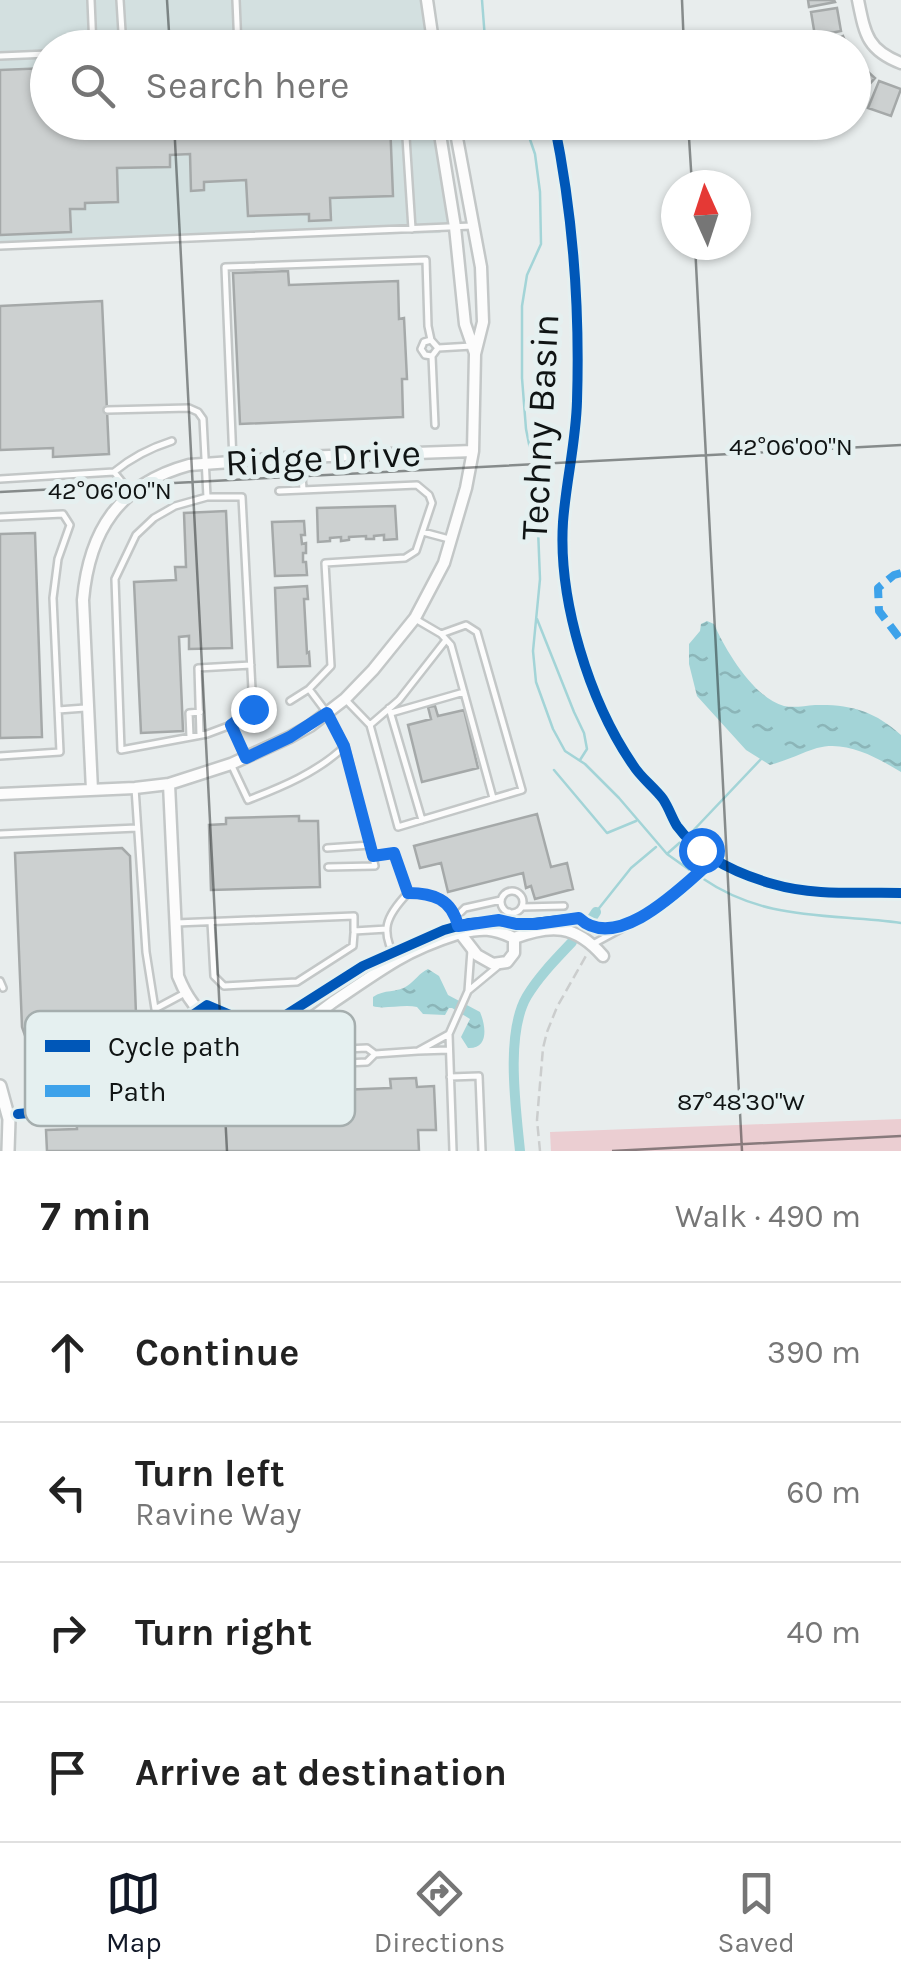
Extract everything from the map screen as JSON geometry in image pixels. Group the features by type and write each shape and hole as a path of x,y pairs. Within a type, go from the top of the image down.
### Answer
{"street":[{"path":"427,0 431,30"},
{"path":"858,0 865,30"},
{"path":"871,43 883,56 901,63"},
{"path":"441,140 465,324 474,350"},
{"path":"0,794 169,784 246,758 290,737 345,699 415,618 452,540 473,451 474,350 483,322 481,267 457,140"},
{"name":"Ridge Drive","path":"92,790 86,570 94,542 109,518 132,494 173,470 206,463 473,451"},
{"path":"169,784 178,976 198,1011"},
{"path":"322,1011 397,960 460,932 482,928 514,938 534,930 566,929 592,944 603,956"},
{"path":"460,932 478,954 493,964 508,962 514,953 514,938"},
{"path":"0,1086 9,1119 8,1151"}],"lane":[{"path":"91,0 92,30"},
{"path":"120,0 121,30"},
{"path":"236,0 237,30"},
{"path":"0,56 30,55"},
{"path":"406,140 412,229"},
{"path":"0,246 474,226"},
{"path":"233,461 226,268 426,260 431,340 438,348"},
{"path":"431,340 424,342 421,349 424,355 432,356"},
{"path":"438,348 474,350"},
{"path":"435,425 432,356 438,348"},
{"path":"107,410 189,408 198,412 204,420 206,497"},
{"path":"0,478 114,472 126,461 172,441"},
{"path":"300,458 303,490"},
{"path":"114,472 132,494"},
{"path":"279,491 417,485 429,495 432,504 416,551 405,558 325,563 330,666 309,689 290,700"},
{"path":"206,497 242,497 253,709 231,725 200,735 122,750 115,578 136,534 175,506 206,497"},
{"path":"0,517 63,514 70,525 58,559 54,598 60,752 0,756"},
{"path":"422,532 452,540"},
{"path":"415,618 451,645 494,798"},
{"path":"345,699 370,726 398,827 522,790 477,632 466,625 444,637 423,672 390,711 370,726"},
{"path":"200,735 198,668 251,665"},
{"path":"309,689 344,746 375,866 328,867"},
{"path":"390,711 464,692"},
{"path":"58,710 87,708"},
{"path":"390,711 422,820"},
{"path":"190,737 189,714 200,712"},
{"path":"231,725 246,758"},
{"path":"231,764 248,800 300,777 331,759 344,746"},
{"path":"135,788 146,952 155,1009 185,992"},
{"path":"0,834 137,828"},
{"path":"327,848 371,845"},
{"path":"373,856 394,853 408,893"},
{"path":"522,907 523,900 516,892 505,894 503,908 509,912 522,907 564,906"},
{"path":"397,960 386,930 392,909 408,893 440,898 450,906 460,932"},
{"path":"456,917 465,908 502,900"},
{"path":"500,931 509,912"},
{"path":"592,944 652,912"},
{"path":"176,923 354,916 353,946 297,982 224,986 214,976 211,922"},
{"path":"354,931 386,930"},
{"path":"453,1151 449,1034 468,991 472,947"},
{"path":"468,991 502,963"},
{"path":"418,1051 449,1034"},
{"path":"355,1049 367,1048 375,1054 449,1050"},
{"path":"355,1063 367,1062 375,1054"},
{"path":"450,1077 479,1076 482,1151"}],"path":[{"path":"540,1151 538,1120 546,1032 592,944"}],"shaded area":[{"path":"0,0 421,0 426,30 30,30 30,140 436,140 449,225 440,233 0,245"},
{"path":"901,1119 901,1151 551,1151 550,1132"}],"water":[{"path":"707,621 714,624 742,672 773,702 788,707 851,708 891,727 901,735 901,772 871,756 839,746 817,748 770,765 746,750 697,696 689,664 689,644"},
{"path":"428,969 439,976 448,995 480,1012 484,1030 480,1045 468,1048 461,1037 470,1019 452,1008 445,1015 423,1014 411,1006 373,1006 373,997 403,988"}],"building":[{"path":"808,0 834,0 835,2 809,7"},
{"path":"837,8 841,30 814,30 811,12"},
{"path":"30,69 30,140 391,140 393,196 330,198 331,220 309,221 309,214 248,216 246,180 204,182 204,190 191,191 190,154 170,155 170,167 117,168 118,202 85,203 85,209 70,209 71,232 0,235 0,70"},
{"path":"879,81 901,89 891,116 871,109"},
{"path":"288,271 289,285 398,281 407,379 402,379 403,417 240,424 233,273"},
{"path":"102,301 109,454 53,457 53,448 0,450 0,306"},
{"path":"395,506 397,539 384,540 384,535 318,542 317,508"},
{"path":"226,511 232,648 189,649 189,636 179,637 183,731 141,733 134,582 176,580 175,567 186,567 184,513"},
{"path":"304,521 305,535 301,535 302,544 306,543 303,562 307,575 275,576 272,522"},
{"path":"35,533 42,737 0,738 0,534"},
{"path":"307,586 308,599 304,599 310,666 278,667 275,588"},
{"path":"435,706 438,716 464,710 478,768 422,782 408,725 431,719 428,707"},
{"path":"537,814 551,867 567,863 573,889 535,899 531,886 526,888 523,873 448,892 441,863 420,868 414,846"},
{"path":"299,816 299,821 318,821 320,887 211,890 209,825 226,824 226,818"},
{"path":"122,848 130,856 136,1011 25,1011 25,1036 15,853"},
{"path":"416,1078 417,1087 434,1086 436,1130 418,1130 419,1151 47,1151 46,1130 77,1126 355,1126 355,1089 391,1088 390,1079"}],"waterway":[{"path":"482,0 484,30"},
{"path":"530,140 540,192 541,244 527,275 522,306 522,378 526,429 536,479 540,579 533,651 536,682 565,751 585,764 667,854 691,871"},
{"path":"537,619 584,733 587,749 580,760"},
{"path":"689,835 762,758"},
{"path":"554,770 607,833 636,821"},
{"path":"668,853 685,838"},
{"path":"596,912 631,868 656,847"},
{"path":"702,878 726,892 774,909 901,923"},
{"path":"592,918 596,912"},
{"path":"520,1151 514,1072 520,1012 537,982 572,942"}],"marked path":[{"path":"901,573 878,588 879,611 901,640"}],"cycle path":[{"name":"Techny Basin","path":"558,140 574,261 578,366 563,552 571,616 603,711 633,765 663,799 677,826 696,846 720,862 788,888 901,893"},
{"path":"292,1011 363,966 469,923 524,924 579,918 595,927 612,927 631,922 669,898 713,859"},
{"path":"198,1011 207,1005 221,1011"},
{"path":"18,1114 25,1113"}],"route":[{"path":"253,709 231,725 246,758 310,726 327,713 344,746 373,856 394,853 408,893 440,898 450,906 458,926 499,920 536,924 579,918 596,926 622,925 652,912 706,866 712,858 701,850"}]}
